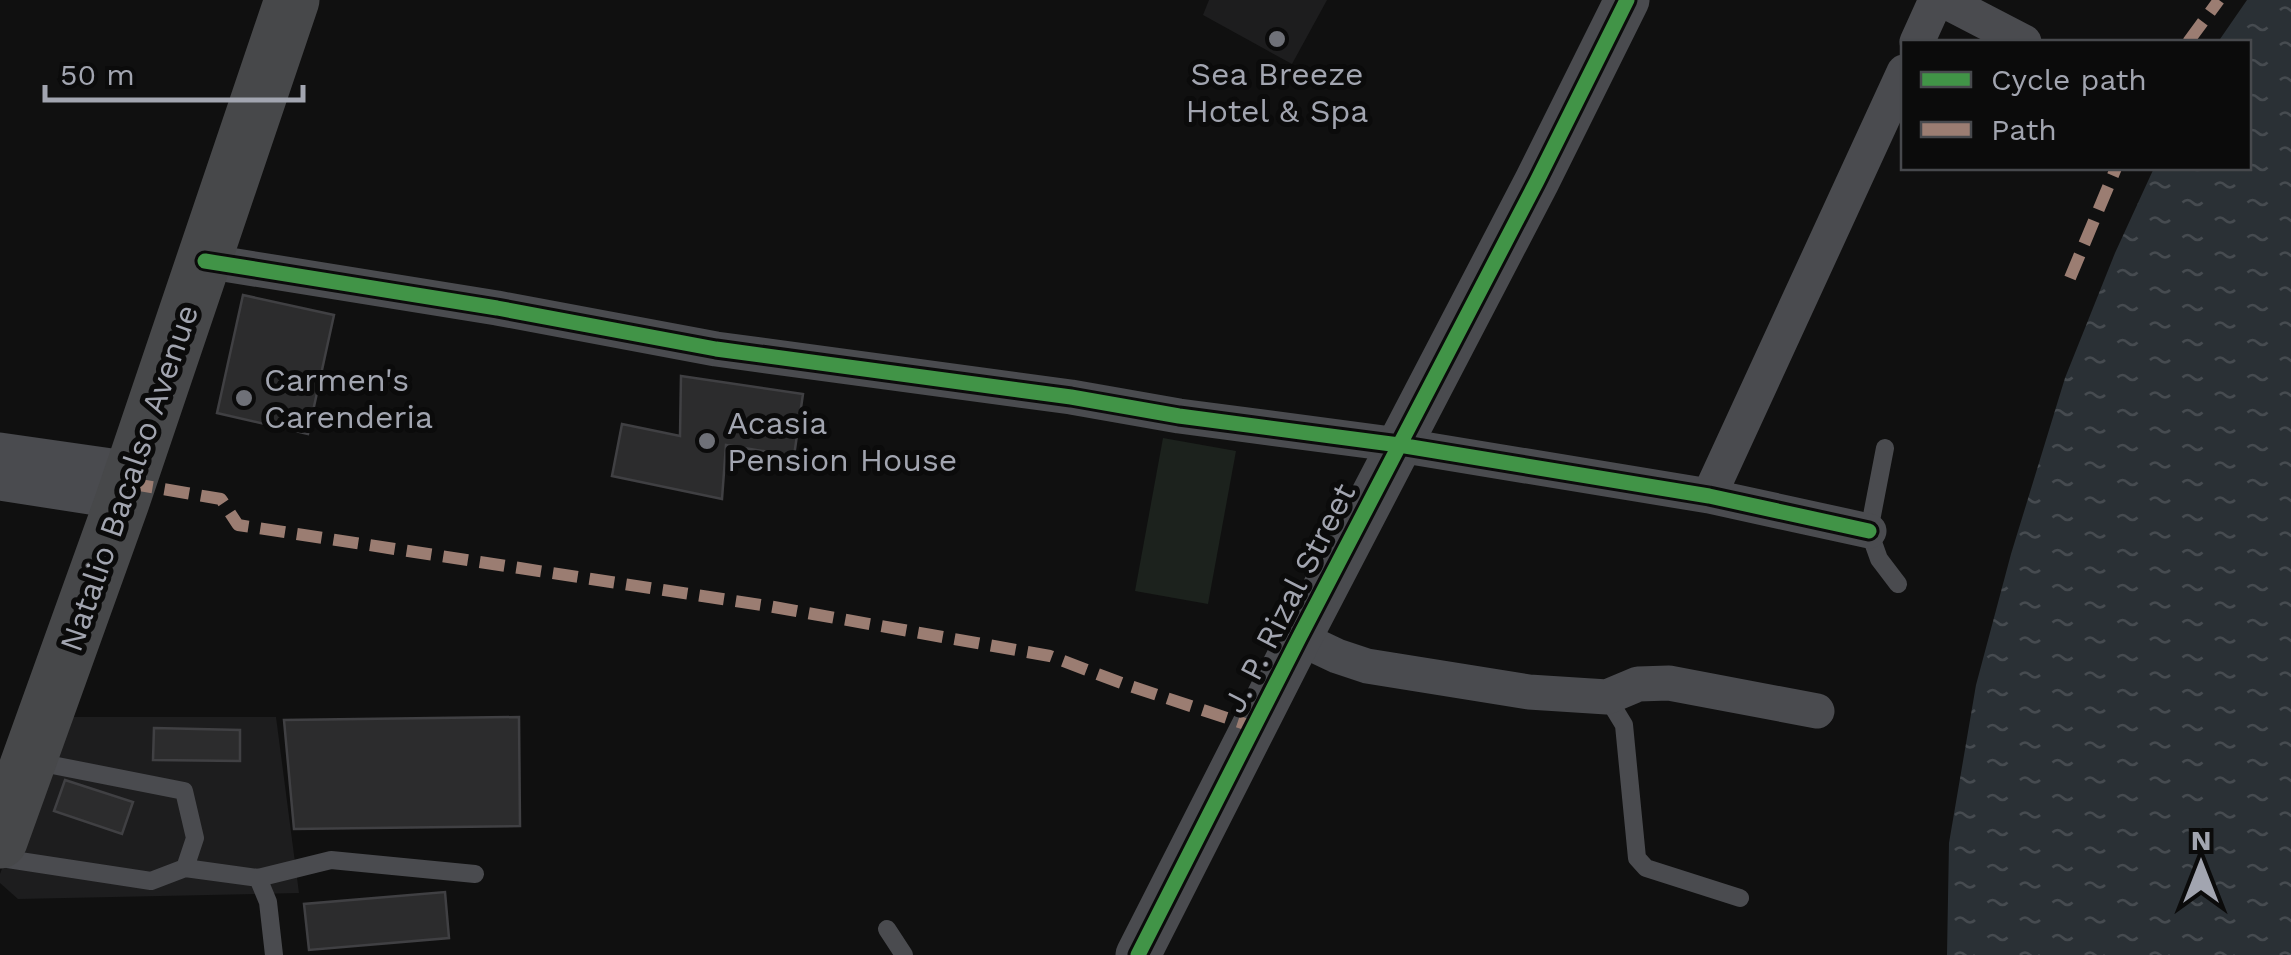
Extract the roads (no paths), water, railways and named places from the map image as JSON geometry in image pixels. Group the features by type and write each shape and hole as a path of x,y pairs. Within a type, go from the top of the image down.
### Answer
{"highway":[{"name":"Natalio Bacalso Avenue","path":"0,840 128,485 292,0"}],"street":[{"name":"J. P. Rizal Street","path":"1138,955 1537,181 1626,0"},
{"path":"1918,40 1940,0 2020,40"},
{"path":"1709,496 1901,79"},
{"path":"205,261 497,308 716,349 1071,397 1709,496 1869,531"},
{"path":"0,450 128,485"},
{"path":"0,483 128,485"},
{"path":"1299,638 1368,666 1529,692 1607,697 1638,684 1669,682 1817,712"}],"lane":[{"path":"1885,448 1869,531 1879,560 1898,584"},
{"path":"1607,697 1624,725 1637,858 1646,868 1740,898"},
{"path":"30,760 184,792 195,838 185,868"},
{"path":"0,858 152,881 185,868 258,878 331,860 476,874"},
{"path":"258,878 268,902 274,955"},
{"path":"886,929 904,955"}],"water":[{"path":"2247,0 2291,0 2291,955 1947,955 1949,843 1976,685 2065,378 2153,170 2251,170 2251,40 2219,40"}],"place":[{"name":"Sea Breeze Hotel & Spa","path":"1277,39"},
{"name":"Carmen's Carenderia","path":"244,398"},
{"name":"Acasia Pension House","path":"707,441"}]}
